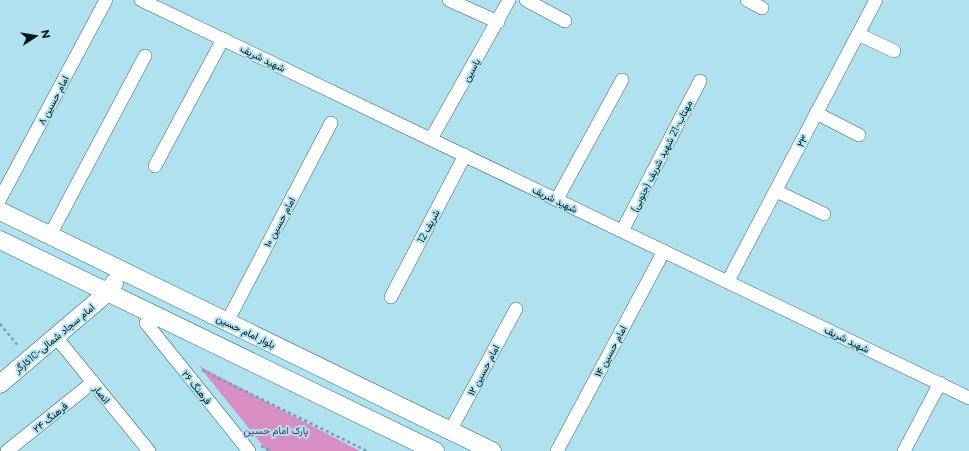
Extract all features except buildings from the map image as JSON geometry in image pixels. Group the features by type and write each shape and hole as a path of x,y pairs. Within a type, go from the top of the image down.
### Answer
{"main road":[{"name":"بلوار امام حسین","path":"0,211 492,451"},
{"path":"0,240 435,451"},
{"name":"امام سجاد شمالی-10کارگر","path":"0,384 108,292 121,270"}],"street":[{"name":"امام حسین ۸","path":"0,199 106,0"},
{"name":"شهید شریف","path":"142,0 969,398"},
{"path":"448,0 498,22"},
{"name":"یاسین","path":"431,139 509,0"},
{"path":"526,0 565,20"},
{"path":"747,0 762,8"},
{"name":"۲۳","path":"728,282 876,0"},
{"path":"858,34 894,51"},
{"path":"155,166 224,39"},
{"path":"50,235 146,56"},
{"path":"557,199 622,80"},
{"name":"مهتاب-21 شهید شریف (جنوبی)","path":"622,231 700,81"},
{"path":"816,113 859,135"},
{"name":"امام حسین ۱۰","path":"227,322 332,123"},
{"name":"شریف 12","path":"391,297 465,155"},
{"path":"776,190 824,214"},
{"name":"امام حسین ۱۴","path":"557,451 664,251"},
{"name":"امام حسین ۱۲","path":"450,431 516,309"},
{"name":"فرهنگ ۲۶","path":"146,323 249,451"},
{"name":"انصار","path":"56,337 149,451"},
{"name":"فرهنگ ۲۴","path":"7,451 93,382"},
{"path":"904,451 940,383"}],"path":[{"path":"0,324 29,360"},
{"path":"199,368 367,451"}],"green space":[{"name":"پارک امام حسین","path":"199,366 350,446 360,451 267,451"}]}
